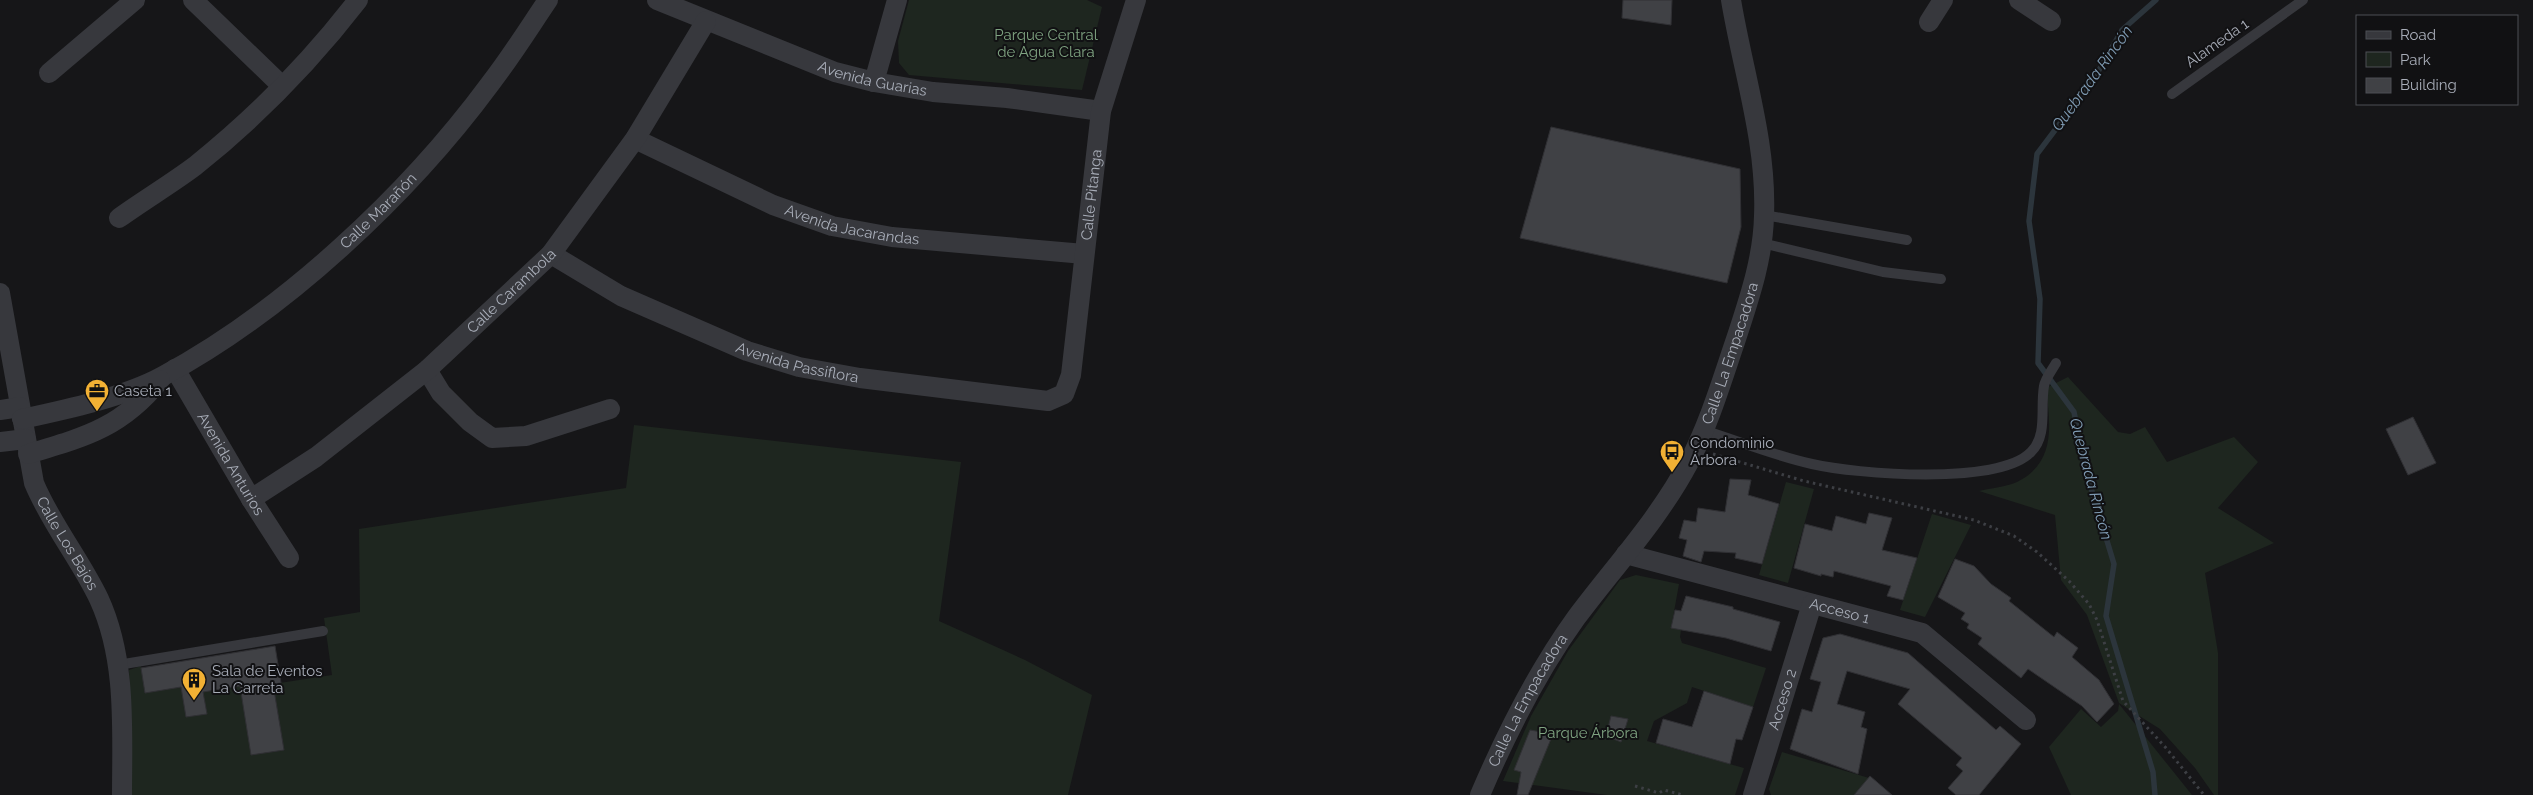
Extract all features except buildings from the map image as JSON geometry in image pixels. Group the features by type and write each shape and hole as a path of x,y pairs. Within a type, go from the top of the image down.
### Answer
{"street":[{"path":"49,73 136,0"},
{"path":"192,0 282,86"},
{"path":"119,218 194,166 282,86 335,30 358,0"},
{"name":"Calle Marañón","path":"0,410 21,413 64,410 144,385 214,346 282,296 320,267 373,217 440,146 490,84 548,0"},
{"name":"Avenida Guarias","path":"656,0 835,72 874,82 933,92 1007,98 1101,111"},
{"path":"874,82 897,0"},
{"name":"Calle Pitanga","path":"1064,394 1072,375 1101,111 1136,0"},
{"name":"Calle La Empacadora","path":"1480,795 1527,699 1553,653 1677,483 1703,430 1745,311 1762,243 1764,187 1759,136 1731,0"},
{"path":"1929,22 1943,0"},
{"path":"2019,0 2051,21"},
{"name":"Calle Carambola","path":"250,499 316,457 427,370 551,254 635,139 706,21"},
{"name":"Avenida Jacarandas","path":"635,139 773,205 832,226 892,237 1084,254"},
{"name":"Avenida Passiflora","path":"551,254 621,296 747,351 799,367 860,378 1048,401 1064,394"},
{"name":"Calle Los Bajos","path":"0,293 34,483 42,501 84,570 100,601 111,634 118,665 122,718 122,795"},
{"path":"427,370 441,393 470,422 492,438 526,436 610,409"},
{"name":"Calle Marañón","path":"0,442 27,447 96,433 126,415 169,372"},
{"name":"Avenida Anturios","path":"169,372 289,558"},
{"name":"Acceso 1","path":"1626,554 1922,633 2026,720"},
{"name":"Acceso 2","path":"1753,795 1812,604"}],"lane":[{"name":"Alameda 1","path":"2172,94 2303,0"},
{"path":"1764,215 1907,240"},
{"path":"1762,243 1883,272 1941,279"},
{"path":"1703,430 1811,464 1866,473 1938,474 1978,471 2016,463 2032,452 2038,443 2043,421 2044,385 2056,362"},
{"path":"118,665 323,631"}],"path":[{"path":"1695,449 1804,481 1974,520 2014,536 2037,552 2069,581 2089,604 2123,701 2166,748 2204,795"},
{"path":"1635,786 1683,795"}],"green space":[{"name":"Parque Central de Agua Clara","path":"909,0 1087,0 1102,7 1082,90 909,75 899,63 898,41"},
{"path":"2068,377 2118,432 2130,434 2145,427 2167,462 2234,437 2258,462 2218,508 2274,543 2205,573 2218,653 2218,795 2214,795 2195,768 2160,729 2119,703 2087,615 2061,580 2055,515 1979,491 2017,482 2030,474 2039,464 2045,453 2048,441 2049,415 2046,388"},
{"path":"634,425 961,462 939,621 1025,660 1092,695 1068,795 131,795 129,670 141,666 145,693 181,687 186,717 207,714 202,686 255,683 251,755 284,750 273,684 332,675 324,618 360,612 359,529 626,488"},
{"path":"1786,482 1814,489 1788,583 1759,575"},
{"path":"1932,514 1971,525 1925,617 1900,610"},
{"name":"Parque Árbora","path":"1636,575 1679,584 1671,628 1681,630 1680,637 1682,643 1766,668 1753,707 1692,687 1687,703 1654,721 1647,741 1744,768 1735,795 1607,795 1503,781 1531,716 1568,651 1620,580"},
{"path":"2119,704 2192,795 2071,795 2049,747 2081,709 2101,727 2118,711"},
{"path":"1782,752 1869,778 1854,795 1771,795 1769,789"}],"waterway":[{"name":"Quebrada Rincón","path":"2155,795 2153,772 2106,616 2114,564 2085,468 2074,412 2038,363 2040,299 2029,221 2037,154 2095,77 2122,30 2156,0"}],"place":[{"name":"Caseta 1","path":"97,412"},
{"name":"Condominio Árbora","path":"1672,473"},
{"name":"Sala de Eventos La Carreta","path":"194,701"}]}
